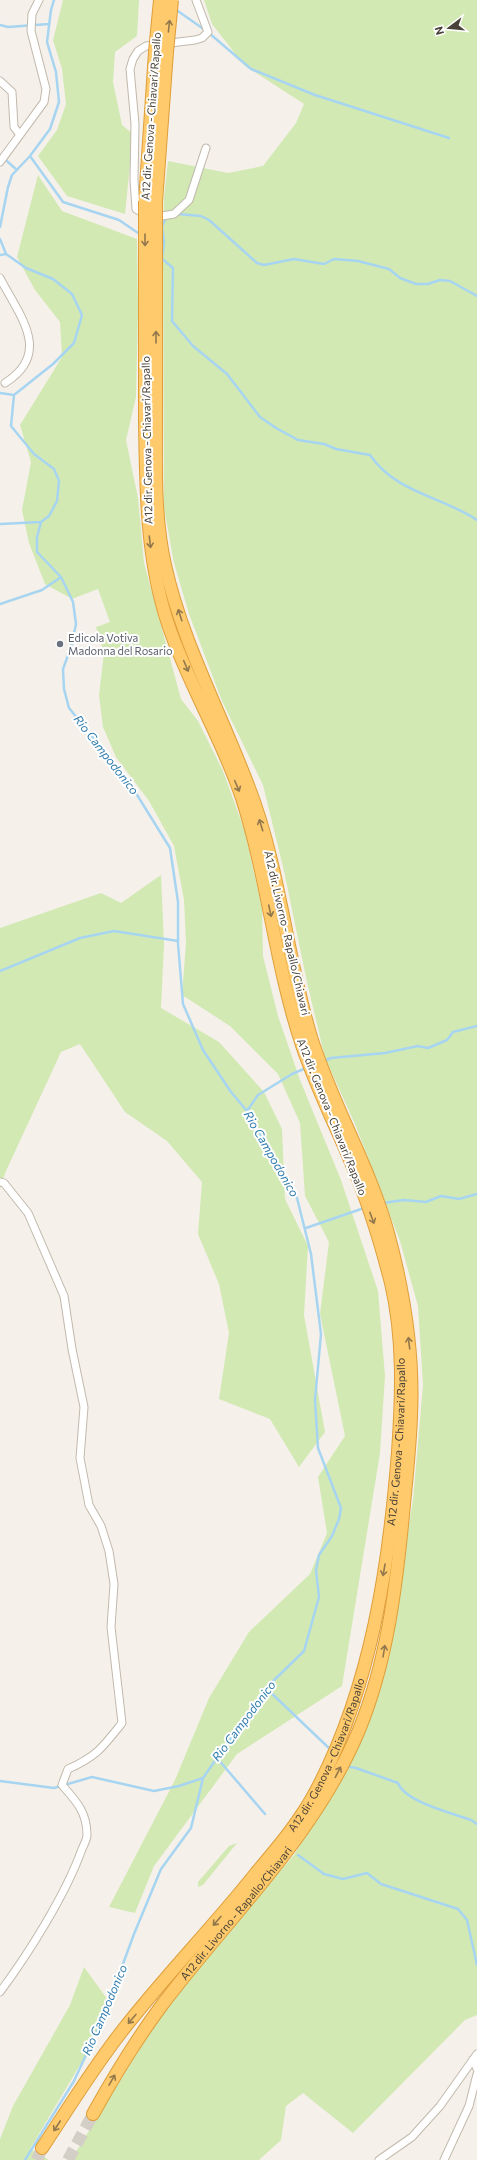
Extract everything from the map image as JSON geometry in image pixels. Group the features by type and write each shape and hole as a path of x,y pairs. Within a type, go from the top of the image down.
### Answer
{"highway":[{"name":"A12 dir. Genova - Chiavari/Rapallo","path":"160,0 161,52 150,202 150,418 147,510 154,568 168,625 241,795 263,874 289,1004 307,1042 333,1109 359,1167 377,1232 397,1288 404,1437"},
{"path":"161,52 172,0"},
{"name":"A12 dir. Livorno - Rapallo/Chiavari","path":"93,2114 124,2060 163,2004 290,1850 326,1794 359,1731 383,1658 396,1578 396,1532 404,1437"},
{"name":"A12 dir. Genova - Chiavari/Rapallo","path":"42,2148 122,2031 281,1844 315,1794 346,1723 368,1658 396,1532"}],"street":[{"path":"0,162 44,102 46,89 30,30 32,14 39,0"},
{"path":"196,0 208,32 202,38 146,46 138,51 131,64 130,69 135,124 134,180 136,209 150,218 174,214 189,200 206,148"},
{"path":"0,81 12,92 14,127 20,135"},
{"path":"0,278 30,336 30,356 18,374 5,383"},
{"path":"0,1182 4,1183 28,1213 64,1296 72,1349 84,1407 80,1458 89,1505 101,1526 108,1551 114,1584 111,1627 122,1723 101,1750 86,1761 68,1769 62,1785 81,1806 87,1836 77,1865 48,1917 15,1971 0,1992"},
{"path":"475,2057 477,2069"},
{"path":"379,2160 412,2137 440,2106 475,2057"},
{"path":"444,2160 469,2106 477,2074"}],"green space":[{"path":"63,0 139,0 137,36 115,52 113,82 122,125 133,134 125,214 67,196 38,156 57,130 66,104 62,69 53,40"},
{"path":"204,0 477,0 477,2015 465,2020 353,2133 303,2093 286,2106 281,2140 259,2160 71,2160 152,2029 208,1953 294,1855 353,1757 390,1646 413,1500 423,1385 418,1306 400,1241 355,1124 325,1058 307,982 284,871 263,785 222,701 189,614 174,563 164,508 163,240 164,197 168,161 228,173 263,166 296,123 304,104 244,65 212,24"},
{"path":"38,175 62,211 137,239 138,311 136,397 126,440 138,498 144,563 181,699 198,721 223,771 245,832 262,908 263,956 278,1016 300,1080 341,1180 378,1291 385,1376 380,1453 342,1686 237,1754 154,1866 135,1913 109,1907 175,1780 209,1698 249,1632 310,1574 327,1533 318,1477 345,1436 320,1314 329,1242 305,1196 300,1123 278,1074 230,1026 182,995 186,943 184,900 174,846 149,801 116,757 103,727 99,695 104,653 96,627 110,622 98,589 72,599 45,584 29,543 22,510 31,462 20,425 62,357 60,322 35,290 17,257"},
{"path":"161,875 164,944 161,1008 219,1042 264,1092 282,1129 285,1199 308,1246 304,1315 325,1432 299,1467 270,1419 219,1399 229,1333 219,1284 198,1234 202,1182 167,1141 125,1112 80,1044 61,1052 6,1171 0,1189 0,928 101,893 121,903"},
{"path":"237,1843 203,1885 198,1887 198,1882 229,1846"},
{"path":"84,1967 108,2000 93,2043 30,2149 49,2160 0,2160 0,2139 13,2106 70,2005"}],"waterway":[{"name":"Rio Campodonico","path":"0,227 12,175 30,156 50,129 59,102 56,72 47,42 51,10 54,0"},
{"path":"175,9 205,30"},
{"path":"0,25 8,27 49,24"},
{"path":"209,33 251,69 315,95 449,138"},
{"path":"0,155 17,170"},
{"path":"30,156 63,202 119,220 141,235"},
{"path":"178,214 201,216 209,220 257,263 264,265 294,259 324,264 334,259 358,261 389,269 400,278 416,284 428,284 440,280 450,281 477,296"},
{"path":"162,259 164,242 162,226 166,218"},
{"name":"Rio Campodonico","path":"0,239 6,254 26,268 53,279 72,294 82,315 74,343 53,364 14,395 11,426 34,454 54,469 59,481 57,501 49,516 41,522 37,537 37,552 61,577 73,602 76,624 71,647 63,669 64,689 69,708 129,782 170,848 178,902 178,944 183,1004 203,1050 231,1092 247,1111 297,1198 311,1254 321,1334 315,1400 318,1448 341,1508 339,1519 332,1536 319,1555 316,1570 319,1597 304,1651 266,1688 203,1778 191,1828 161,1869 134,1934 103,2018 74,2081 25,2160"},
{"name":"Rio Campodonico","path":"0,255 6,254"},
{"path":"160,257 173,268 172,321 193,346 227,374 260,417 298,440 324,444 336,449 370,455 381,468 406,486 449,505 477,520"},
{"path":"0,393 14,395"},
{"path":"0,524 41,522"},
{"path":"0,604 42,590 61,577"},
{"path":"0,971 80,938 114,931 178,941"},
{"path":"324,1061 331,1058 385,1053 418,1046 428,1048 447,1040 453,1032 477,1026"},
{"path":"247,1111 258,1095 292,1074 306,1068"},
{"path":"383,1203 404,1200 426,1202 441,1196 459,1199 477,1194"},
{"path":"306,1228 364,1208"},
{"path":"266,1688 332,1751"},
{"path":"217,1758 265,1814"},
{"path":"346,1764 350,1767 398,1783 402,1790 419,1801 471,1820 477,1824"},
{"path":"0,1781 54,1788 92,1777 154,1791 179,1786 203,1778"},
{"path":"298,1855 324,1874 343,1879 367,1873 381,1884 458,1909 467,1920 477,1965"}],"tunnel":[{"path":"68,2160 93,2114"},
{"path":"37,2160 42,2148"}],"place":[{"name":"Edicola Votiva Madonna del Rosario","path":"60,644"}]}
